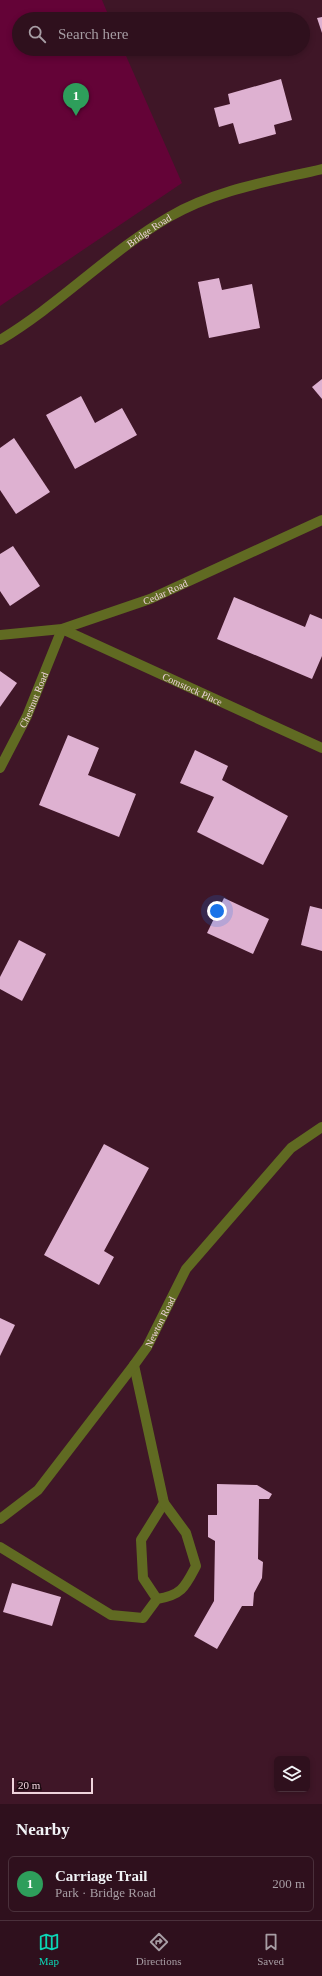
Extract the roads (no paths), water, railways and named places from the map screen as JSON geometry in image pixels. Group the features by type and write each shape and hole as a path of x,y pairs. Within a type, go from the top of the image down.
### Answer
{"street":[{"name":"Bridge Road","path":"0,340 169,216 211,198 242,188 322,170"},
{"name":"Cedar Road","path":"0,635 62,629 150,599 322,520"},
{"name":"Comstock Place","path":"62,629 322,748"},
{"name":"Chestnut Road","path":"0,768 27,716 62,629"},
{"name":"Newton Road","path":"0,1519 38,1490 134,1365 147,1347 186,1269 291,1148 322,1127"},
{"path":"0,1547 112,1615 143,1618 157,1599 169,1597 185,1587 196,1566 186,1533 164,1503 134,1365"},
{"path":"157,1599 144,1578 141,1540 164,1503"}],"place":[{"name":"Carriage Trail","path":"76,116"}]}
